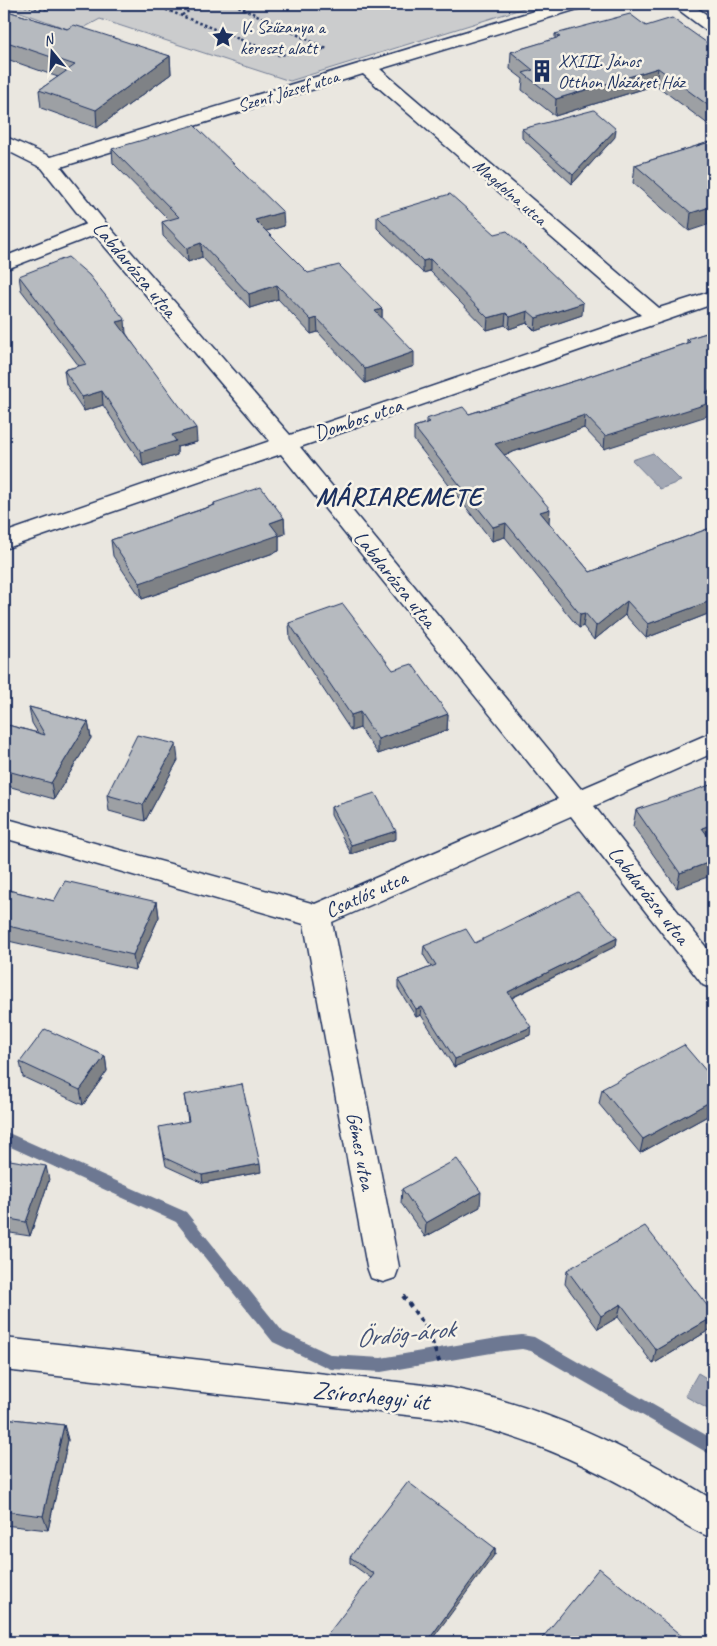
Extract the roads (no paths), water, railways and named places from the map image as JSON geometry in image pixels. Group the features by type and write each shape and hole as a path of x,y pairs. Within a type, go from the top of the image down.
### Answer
{"street":[{"name":"Szent József utca","path":"49,164 575,4"},
{"path":"680,4 713,27"},
{"name":"Magdolna utca","path":"366,68 655,316"},
{"path":"4,142 49,164"},
{"name":"Labdarózsa utca","path":"49,164 98,226 285,444 576,801 713,978"},
{"path":"4,264 98,226"},
{"name":"Dombos utca","path":"4,541 713,297"},
{"name":"Csatlós utca","path":"4,828 317,916 713,742"},
{"name":"Gémes utca","path":"317,916 384,1267"},
{"name":"Zsíroshegyi út","path":"4,1354 451,1404 486,1410 525,1423 582,1446 656,1483 713,1520"}],"waterway":[{"name":"Ördög-árok","path":"4,1137 181,1217 278,1337 331,1362 381,1365 503,1344 522,1342 534,1344 713,1448"}],"place":[{"name":"V. Szűzanya a kereszt alatt","path":"223,37"},
{"name":"XXIII. János Otthon Názáret Ház","path":"542,71"}],"district":[{"name":"MÁRIAREMETE","path":"399,496"}]}
